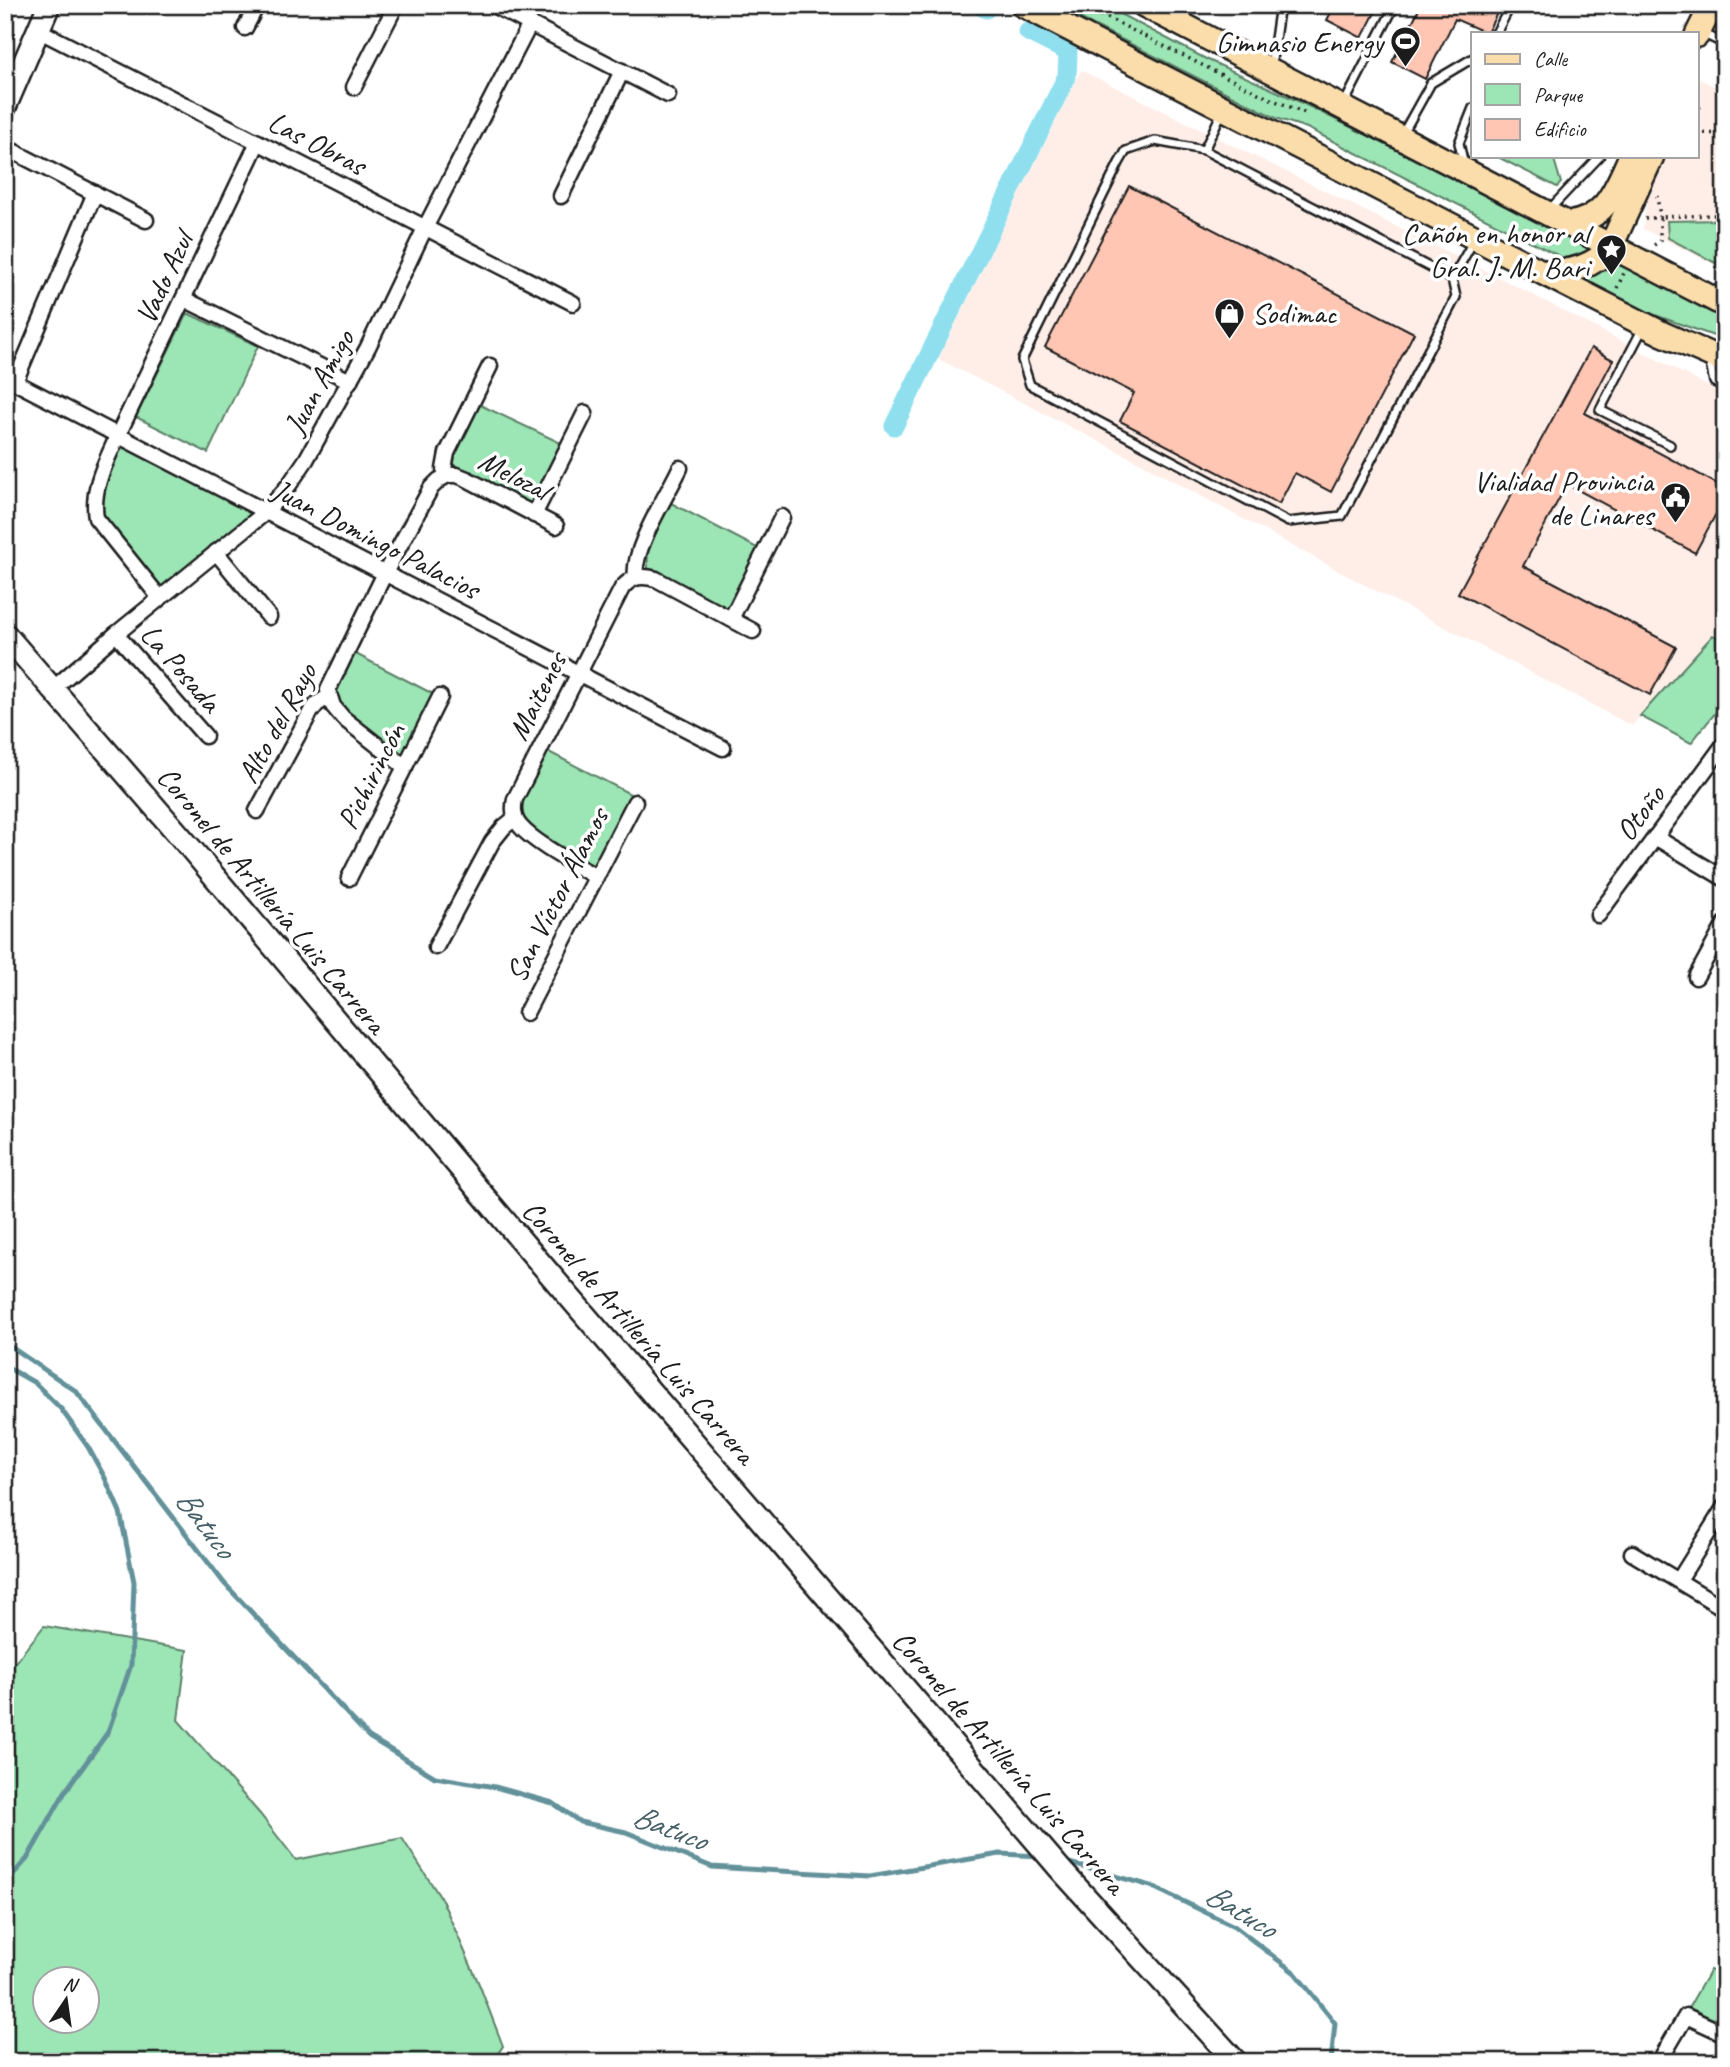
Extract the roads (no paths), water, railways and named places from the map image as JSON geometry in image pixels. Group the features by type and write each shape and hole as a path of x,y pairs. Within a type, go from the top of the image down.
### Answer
{"main road":[{"path":"1023,5 1645,325 1716,358"},
{"path":"1698,33 1712,5"},
{"path":"1149,6 1725,305"},
{"path":"1568,224 1590,217 1607,203 1629,158"},
{"path":"1544,273 1564,272 1585,266 1596,261 1611,246 1651,158"}],"street":[{"path":"5,107 49,5"},
{"path":"245,29 257,5"},
{"path":"354,87 396,5"},
{"path":"493,5 668,95"},
{"name":"Juan Amigo","path":"54,688 266,512 289,485 306,460 368,347 425,228 530,24"},
{"name":"Las Obras","path":"38,30 572,303"},
{"path":"561,196 622,71"},
{"name":"Vado Azul","path":"160,598 96,518 93,506 97,483 258,142"},
{"path":"5,147 146,220"},
{"path":"10,380 95,193"},
{"path":"184,299 350,381"},
{"path":"448,475 444,469 447,453 490,366"},
{"name":"Juan Domingo Palacios","path":"10,380 723,748"},
{"path":"534,515 585,413"},
{"name":"Maitenes","path":"515,818 515,799 622,588 636,577 638,552 681,468"},
{"name":"Melozal","path":"448,475 467,479 556,526"},
{"name":"Alto del Rayo","path":"257,811 310,713 328,697 331,681 431,488 448,475"},
{"path":"731,619 782,517"},
{"path":"216,552 269,617"},
{"path":"636,577 656,579 753,631"},
{"name":"Coronel de Artillería Luis Carrera","path":"5,634 54,688 539,1261 1060,1869 1236,2062"},
{"name":"La Posada","path":"116,634 205,736"},
{"path":"328,697 332,706 344,718 405,768"},
{"name":"Pichirincón","path":"349,878 440,697"},
{"name":"Otoño","path":"1598,915 1725,743"},
{"name":"San Víctor Álamos","path":"526,1013 635,802"},
{"path":"436,947 492,842 515,818 530,835 596,877"},
{"path":"1655,837 1725,879"},
{"path":"1696,977 1725,924"},
{"path":"1679,1580 1725,1506"},
{"path":"1632,1553 1725,1609"},
{"path":"1659,2062 1686,2016 1725,2034"}],"lane":[{"path":"1270,71 1278,5"},
{"path":"1343,108 1395,5"},
{"path":"1497,32 1511,5"},
{"path":"1698,33 1725,44"},
{"path":"1400,137 1431,83 1471,59"},
{"path":"1204,150 1224,108"},
{"path":"1467,172 1462,162 1459,143 1471,113"},
{"path":"1451,279 1204,150 1155,141 1126,151 1022,360 1030,385 1288,522 1342,516 1456,297 1451,279 1476,238"},
{"path":"1547,213 1598,158"},
{"path":"1645,325 1600,410 1670,445"},
{"path":"1716,358 1714,382 1725,387"}],"waterway":[{"path":"979,5 986,9"},
{"path":"894,426 1067,76 1068,52 1028,32"},
{"name":"Batuco","path":"5,1343 76,1391 224,1583 369,1737 435,1777 495,1787 553,1803 580,1822 626,1832 712,1867 870,1876 1000,1854 1042,1856"},
{"path":"5,1366 35,1383 61,1409 88,1447 120,1512 134,1582 131,1665 108,1732 65,1792 27,1859 5,1883"},
{"name":"Batuco","path":"1062,1861 1151,1886 1234,1926 1295,1973 1335,2023 1331,2062"}],"place":[{"name":"Gimnasio Energy","path":"1406,69"},
{"name":"Cañón en honor al Gral. J. M. Bari","path":"1612,277"},
{"name":"Sodimac","path":"1229,340"},
{"name":"Vialidad Provincia de Linares","path":"1676,525"}]}
